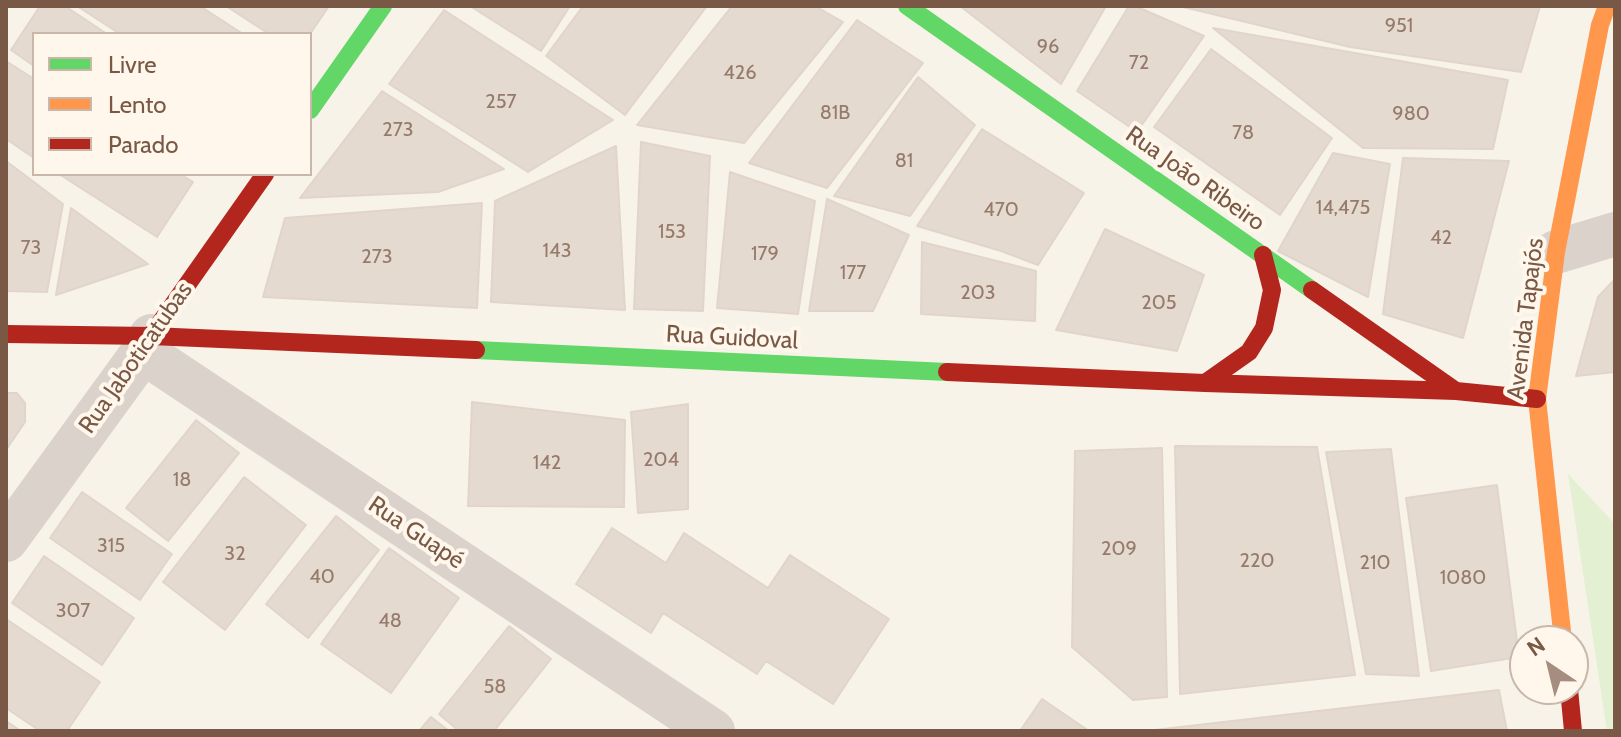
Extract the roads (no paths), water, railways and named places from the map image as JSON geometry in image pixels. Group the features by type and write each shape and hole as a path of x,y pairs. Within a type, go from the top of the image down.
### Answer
{"street":[{"path":"312,107 383,6"},
{"name":"Rua João Ribeiro","path":"907,6 1456,391"},
{"name":"Avenida Tapajós","path":"1561,625 1537,399 1556,252 1600,25 1607,6"},
{"name":"Rua Jaboticatubas","path":"6,540 264,176"},
{"path":"1556,252 1615,234"},
{"path":"1205,383 1249,352 1264,328 1272,290 1263,255"},
{"name":"Rua Guidoval","path":"6,334 147,344 1456,391 1537,399"},
{"name":"Rua Guapé","path":"147,344 690,725"},
{"path":"1571,705 1573,731"}]}
